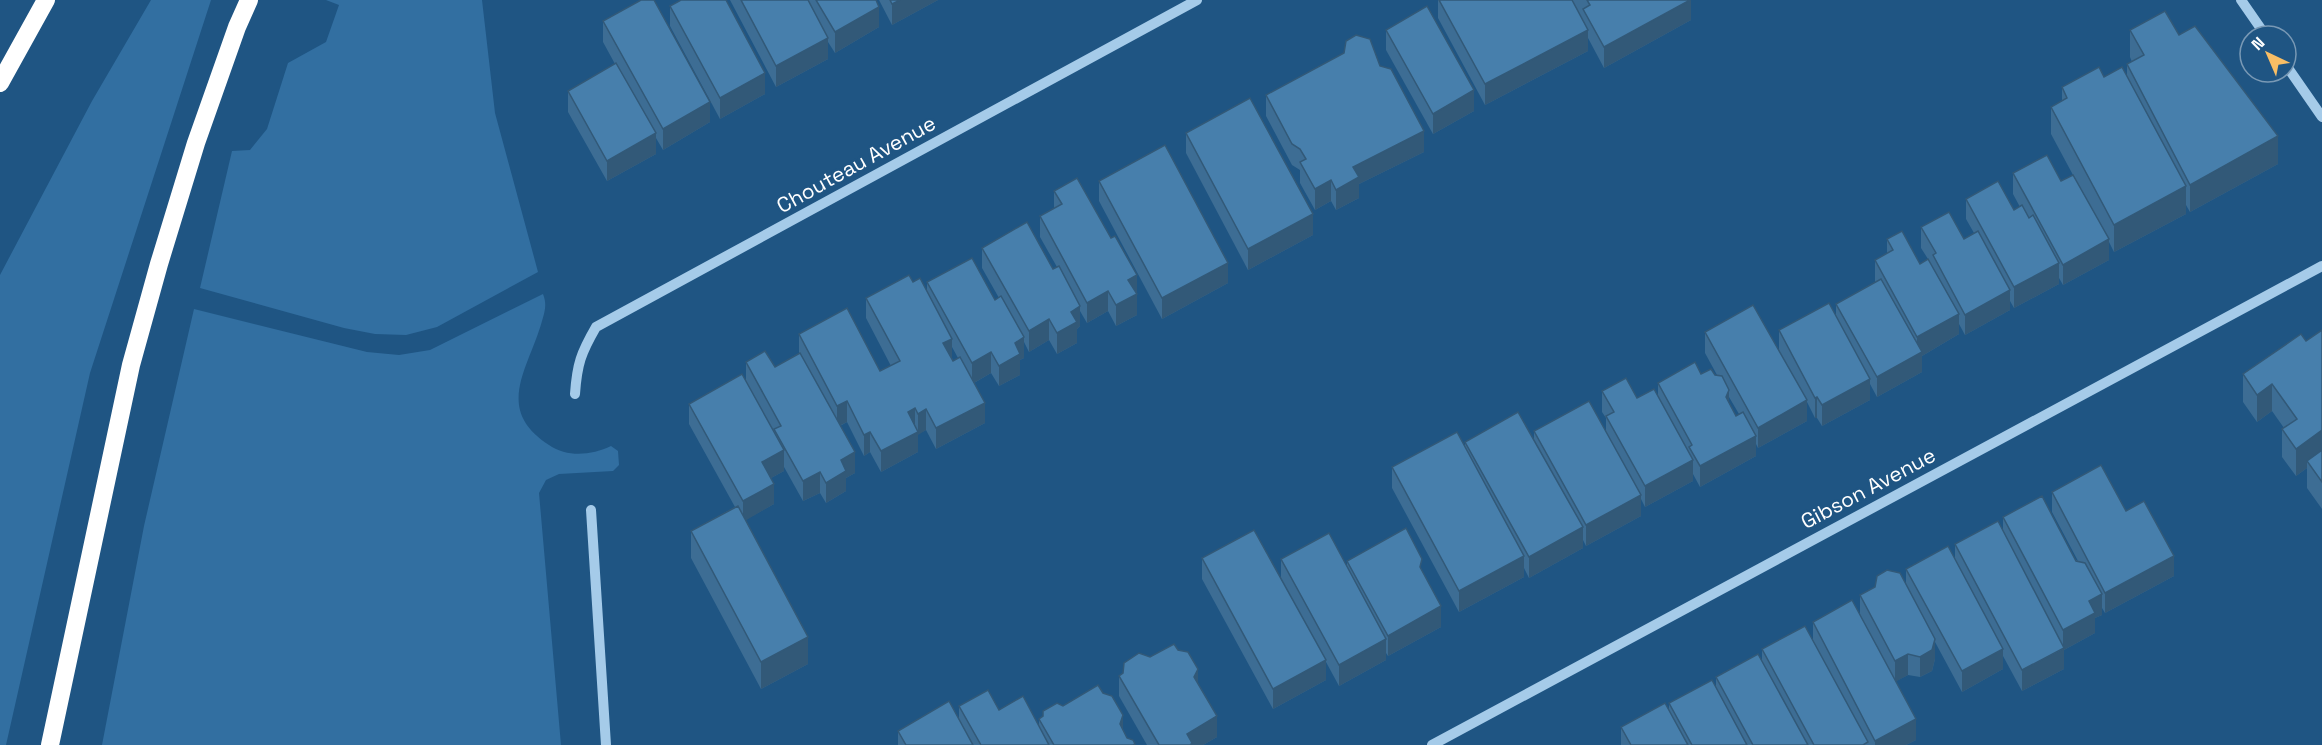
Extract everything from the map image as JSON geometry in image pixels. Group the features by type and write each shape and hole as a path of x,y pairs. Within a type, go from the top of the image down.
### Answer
{"highway":[{"path":"0,83 46,0"},
{"path":"50,745 131,366 196,143 237,27 249,0"}],"street":[{"name":"Chouteau Avenue","path":"575,394 576,372 584,347 596,327 1197,0"},
{"path":"2241,0 2258,24"},
{"path":"2298,82 2322,117"},
{"name":"Gibson Avenue","path":"1432,745 2322,266"},
{"path":"591,510 606,745"}],"shaded area":[{"path":"151,0 211,0 90,373 6,745 0,745 0,275 92,101"},
{"path":"326,0 482,0 495,113 538,272 437,327 406,335 375,334 344,328 200,288 232,151 250,150 267,129 288,63 326,42 339,5"},
{"path":"543,294 544,314 520,387 519,402 522,417 532,431 556,449 580,454 611,446 618,451 619,465 613,471 559,474 546,480 539,493 561,745 102,745 144,526 194,309 367,352 399,355 430,350"}],"building":[{"path":"641,0 654,0 710,102 663,129 603,21"},
{"path":"681,0 726,0 765,73 720,98 670,6"},
{"path":"741,0 808,0 828,38 776,66"},
{"path":"816,0 876,0 879,7 835,32"},
{"path":"1439,0 1572,0 1588,30 1485,84"},
{"path":"1587,0 1690,0 1604,47 1583,9 1590,5"},
{"path":"1427,6 1474,90 1433,114 1386,30"},
{"path":"2165,11 2179,35 2195,26 2278,136 2190,185 2127,64 2144,55 2130,30"},
{"path":"1356,35 1370,39 1380,66 1391,69 1424,131 1353,167 1359,177 1336,190 1331,180 1315,189 1300,162 1306,159 1300,149 1292,144 1266,95 1344,53 1346,41"},
{"path":"616,63 656,133 607,161 568,91"},
{"path":"2099,67 2104,77 2122,67 2186,186 2114,225 2051,107 2067,98 2062,87"},
{"path":"1250,98 1313,214 1248,249 1186,133"},
{"path":"1165,145 1228,263 1162,298 1099,181"},
{"path":"2047,155 2061,181 2073,175 2109,239 2063,265 2013,173"},
{"path":"1077,178 1111,238 1115,236 1137,275 1128,280 1137,294 1116,305 1108,291 1087,303 1040,216 1062,204 1054,191"},
{"path":"1998,181 2014,210 2022,205 2029,218 2033,215 2059,263 2014,287 1966,199"},
{"path":"1949,212 1964,239 1978,231 2010,290 1965,315 1921,227"},
{"path":"1027,222 1053,269 1059,266 1080,306 1071,312 1077,322 1057,333 1049,319 1029,331 982,248"},
{"path":"1902,231 1920,264 1928,259 1959,314 1917,337 1875,260 1893,250 1887,239"},
{"path":"972,258 995,300 1001,296 1024,337 1015,343 1020,354 999,366 991,352 972,363 927,282"},
{"path":"909,275 913,282 920,278 952,339 943,343 953,361 960,357 985,403 936,428 926,409 918,414 915,408 908,412 918,432 881,451 870,432 864,435 847,401 837,406 799,334 847,308 880,371 900,361 866,298"},
{"path":"1881,279 1922,352 1877,377 1836,304"},
{"path":"1829,303 1870,379 1822,405 1817,397 1815,398 1779,330"},
{"path":"1753,305 1807,400 1758,428 1705,332"},
{"path":"2322,330 2322,430 2296,449 2282,429 2297,419 2272,384 2257,395 2243,374 2301,334 2306,341"},
{"path":"765,351 775,367 800,353 855,452 841,460 846,471 826,483 820,472 803,481 774,429 781,426 746,362"},
{"path":"1695,362 1701,374 1711,369 1715,375 1722,376 1729,390 1726,397 1736,416 1743,412 1756,436 1700,466 1689,447 1692,445 1658,383"},
{"path":"742,374 784,450 762,462 774,484 743,501 689,404"},
{"path":"1626,378 1637,398 1654,389 1693,460 1645,486 1606,416 1614,412 1602,391"},
{"path":"1589,401 1641,495 1586,525 1534,431"},
{"path":"1518,412 1583,527 1529,557 1465,442"},
{"path":"1457,432 1524,556 1459,591 1392,467"},
{"path":"2322,450 2322,482 2307,461"},
{"path":"2101,465 2126,511 2144,501 2174,556 2105,593 2052,492"},
{"path":"2042,496 2076,561 2085,563 2102,594 2089,601 2095,613 2063,630 2003,517"},
{"path":"738,506 808,637 761,662 691,531"},
{"path":"1998,521 2064,648 2022,670 1955,544"},
{"path":"1406,528 1422,559 1420,567 1441,606 1388,636 1347,561"},
{"path":"1254,530 1326,660 1273,689 1202,558"},
{"path":"1329,533 1386,639 1339,665 1281,559"},
{"path":"1948,546 2003,649 1962,671 1906,569"},
{"path":"1887,570 1900,573 1935,639 1932,650 1920,657 1908,654 1895,661 1860,595 1875,587 1877,576"},
{"path":"1852,600 1916,719 1875,741 1813,622"},
{"path":"1805,626 1868,742 1863,745 1814,745 1762,649"},
{"path":"1174,644 1178,650 1188,652 1198,669 1194,677 1217,716 1187,734 1192,743 1190,745 1159,745 1119,676 1123,673 1124,663 1139,653 1150,657"},
{"path":"1758,654 1808,745 1753,745 1716,677"},
{"path":"1712,680 1747,745 1692,745 1669,703"},
{"path":"1098,685 1103,693 1112,696 1123,715 1120,724 1127,738 1133,740 1135,744 1054,745 1039,719 1043,716 1043,711 1057,703 1063,706"},
{"path":"988,690 999,710 1023,696 1049,745 981,745 959,706"},
{"path":"949,701 973,745 906,745 898,731"},
{"path":"1665,703 1688,745 1631,745 1621,727"}]}
